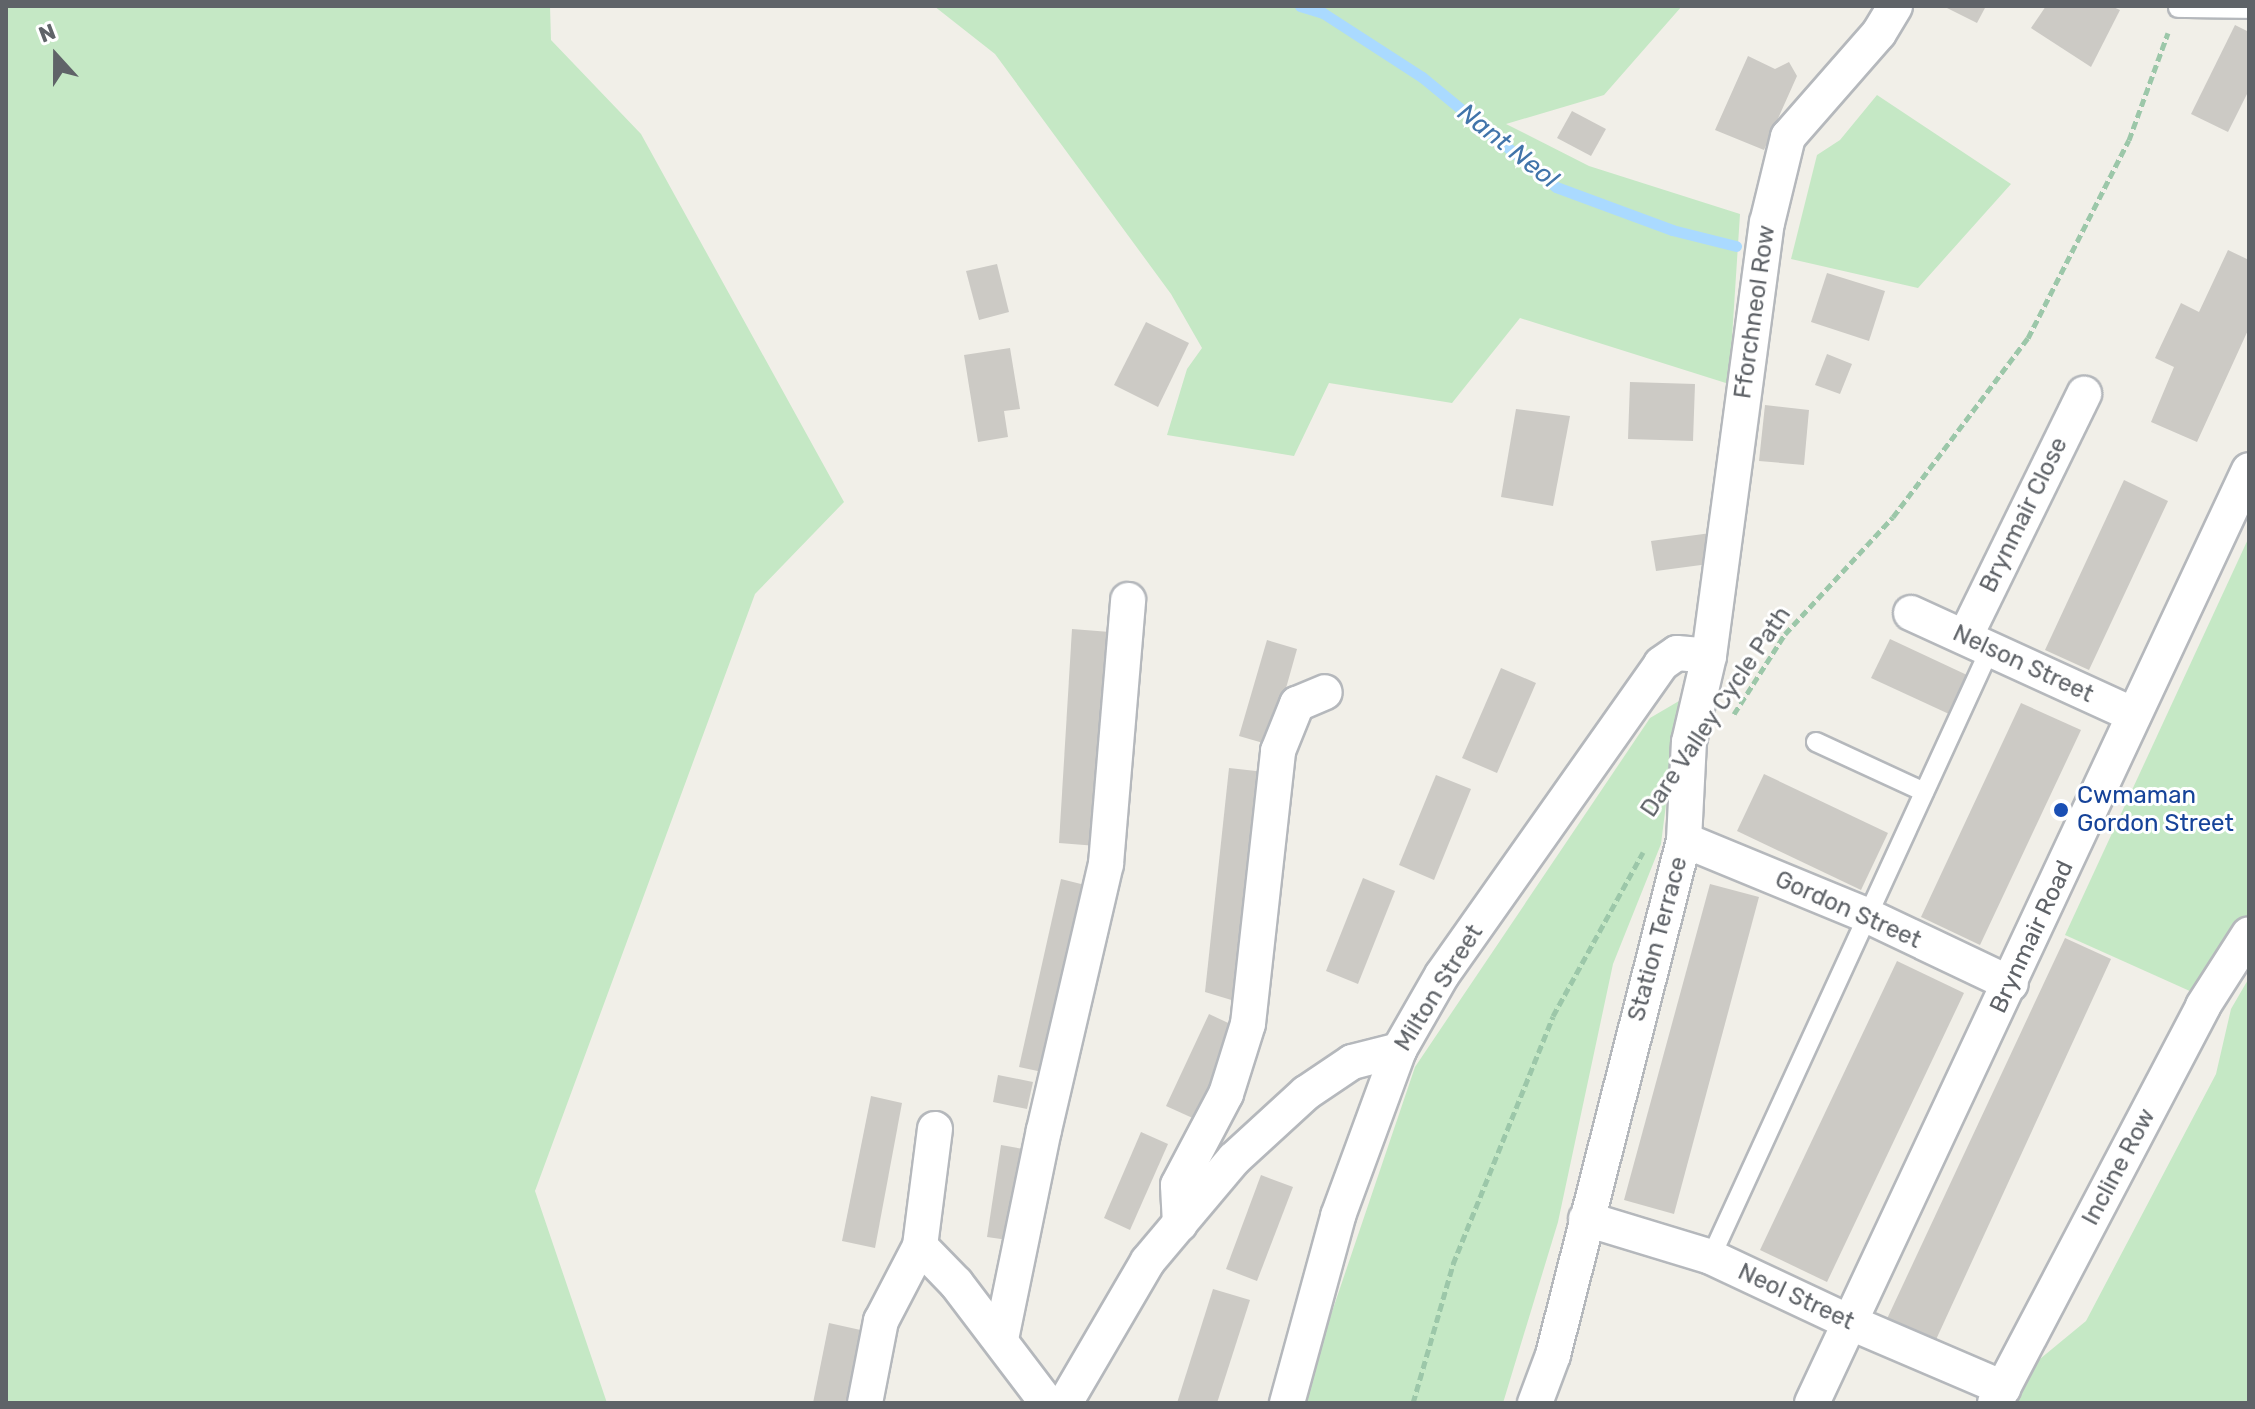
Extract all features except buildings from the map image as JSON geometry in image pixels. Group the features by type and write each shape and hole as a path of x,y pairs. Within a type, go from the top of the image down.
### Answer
{"street":[{"name":"Fforchneol Row","path":"1709,656 1767,223 1788,137 1879,33 1895,6"},
{"name":"Brynmair Close","path":"1977,643 2084,394"},
{"name":"Brynmair Road","path":"1812,1403 2011,984 2249,470"},
{"path":"1001,1339 1044,1130 1106,864 1128,600"},
{"name":"Nelson Street","path":"1911,613 2134,715"},
{"name":"Milton Street","path":"1287,1403 1338,1216 1399,1050 1442,975 1661,664 1677,653 1709,656"},
{"name":"Station Terrace","path":"1535,1403 1553,1355 1684,840 1689,742 1709,656"},
{"path":"1180,1224 1178,1185 1226,1094 1248,1024 1278,751 1297,704 1325,692"},
{"name":"Gordon Street","path":"1684,840 1868,916 2011,984"},
{"name":"Incline Row","path":"1999,1395 2203,1006 2249,934"},
{"path":"1065,1403 1148,1261 1234,1159 1306,1093 1352,1062 1399,1050"},
{"path":"865,1403 881,1321 920,1246 935,1129"},
{"name":"Neol Street","path":"1586,1219 1711,1257 1999,1395"},
{"path":"920,1246 956,1283 1047,1403"}],"lane":[{"path":"2178,8 2249,9"},
{"path":"1711,1257 1924,792 1977,643"},
{"path":"1816,742 1924,792"}],"path":[{"name":"Dare Valley Cycle Path","path":"1729,722 1785,634 1893,517 2028,338 2129,140 2178,8"},
{"name":"Dare Valley Cycle Path","path":"1413,1403 1453,1264 1553,1016 1645,849"}],"green space":[{"path":"6,6 550,6 551,40 641,134 844,502 755,594 535,1191 607,1403 6,1403"},
{"path":"934,6 1682,6 1604,95 1506,124 1589,166 1740,214 1729,384 1520,318 1452,403 1329,383 1294,456 1167,435 1187,369 1202,348 1171,294 995,54"},
{"path":"1877,95 2011,184 1918,288 1791,259 1817,155 1840,140"},
{"path":"2249,537 2249,917 2192,992 2065,935"},
{"path":"1679,701 1661,844 1613,964 1558,1222 1503,1403 1301,1403 1415,1067 1650,718"},
{"path":"2249,978 2249,1403 2012,1403 2029,1368 2086,1321 2216,1074 2231,1009"}],"waterway":[{"name":"Nant Neol","path":"1300,6 1323,13 1422,77 1556,187 1672,230 1736,246"}],"place":[{"name":"Cwmaman Gordon Street","path":"2061,810"}]}
